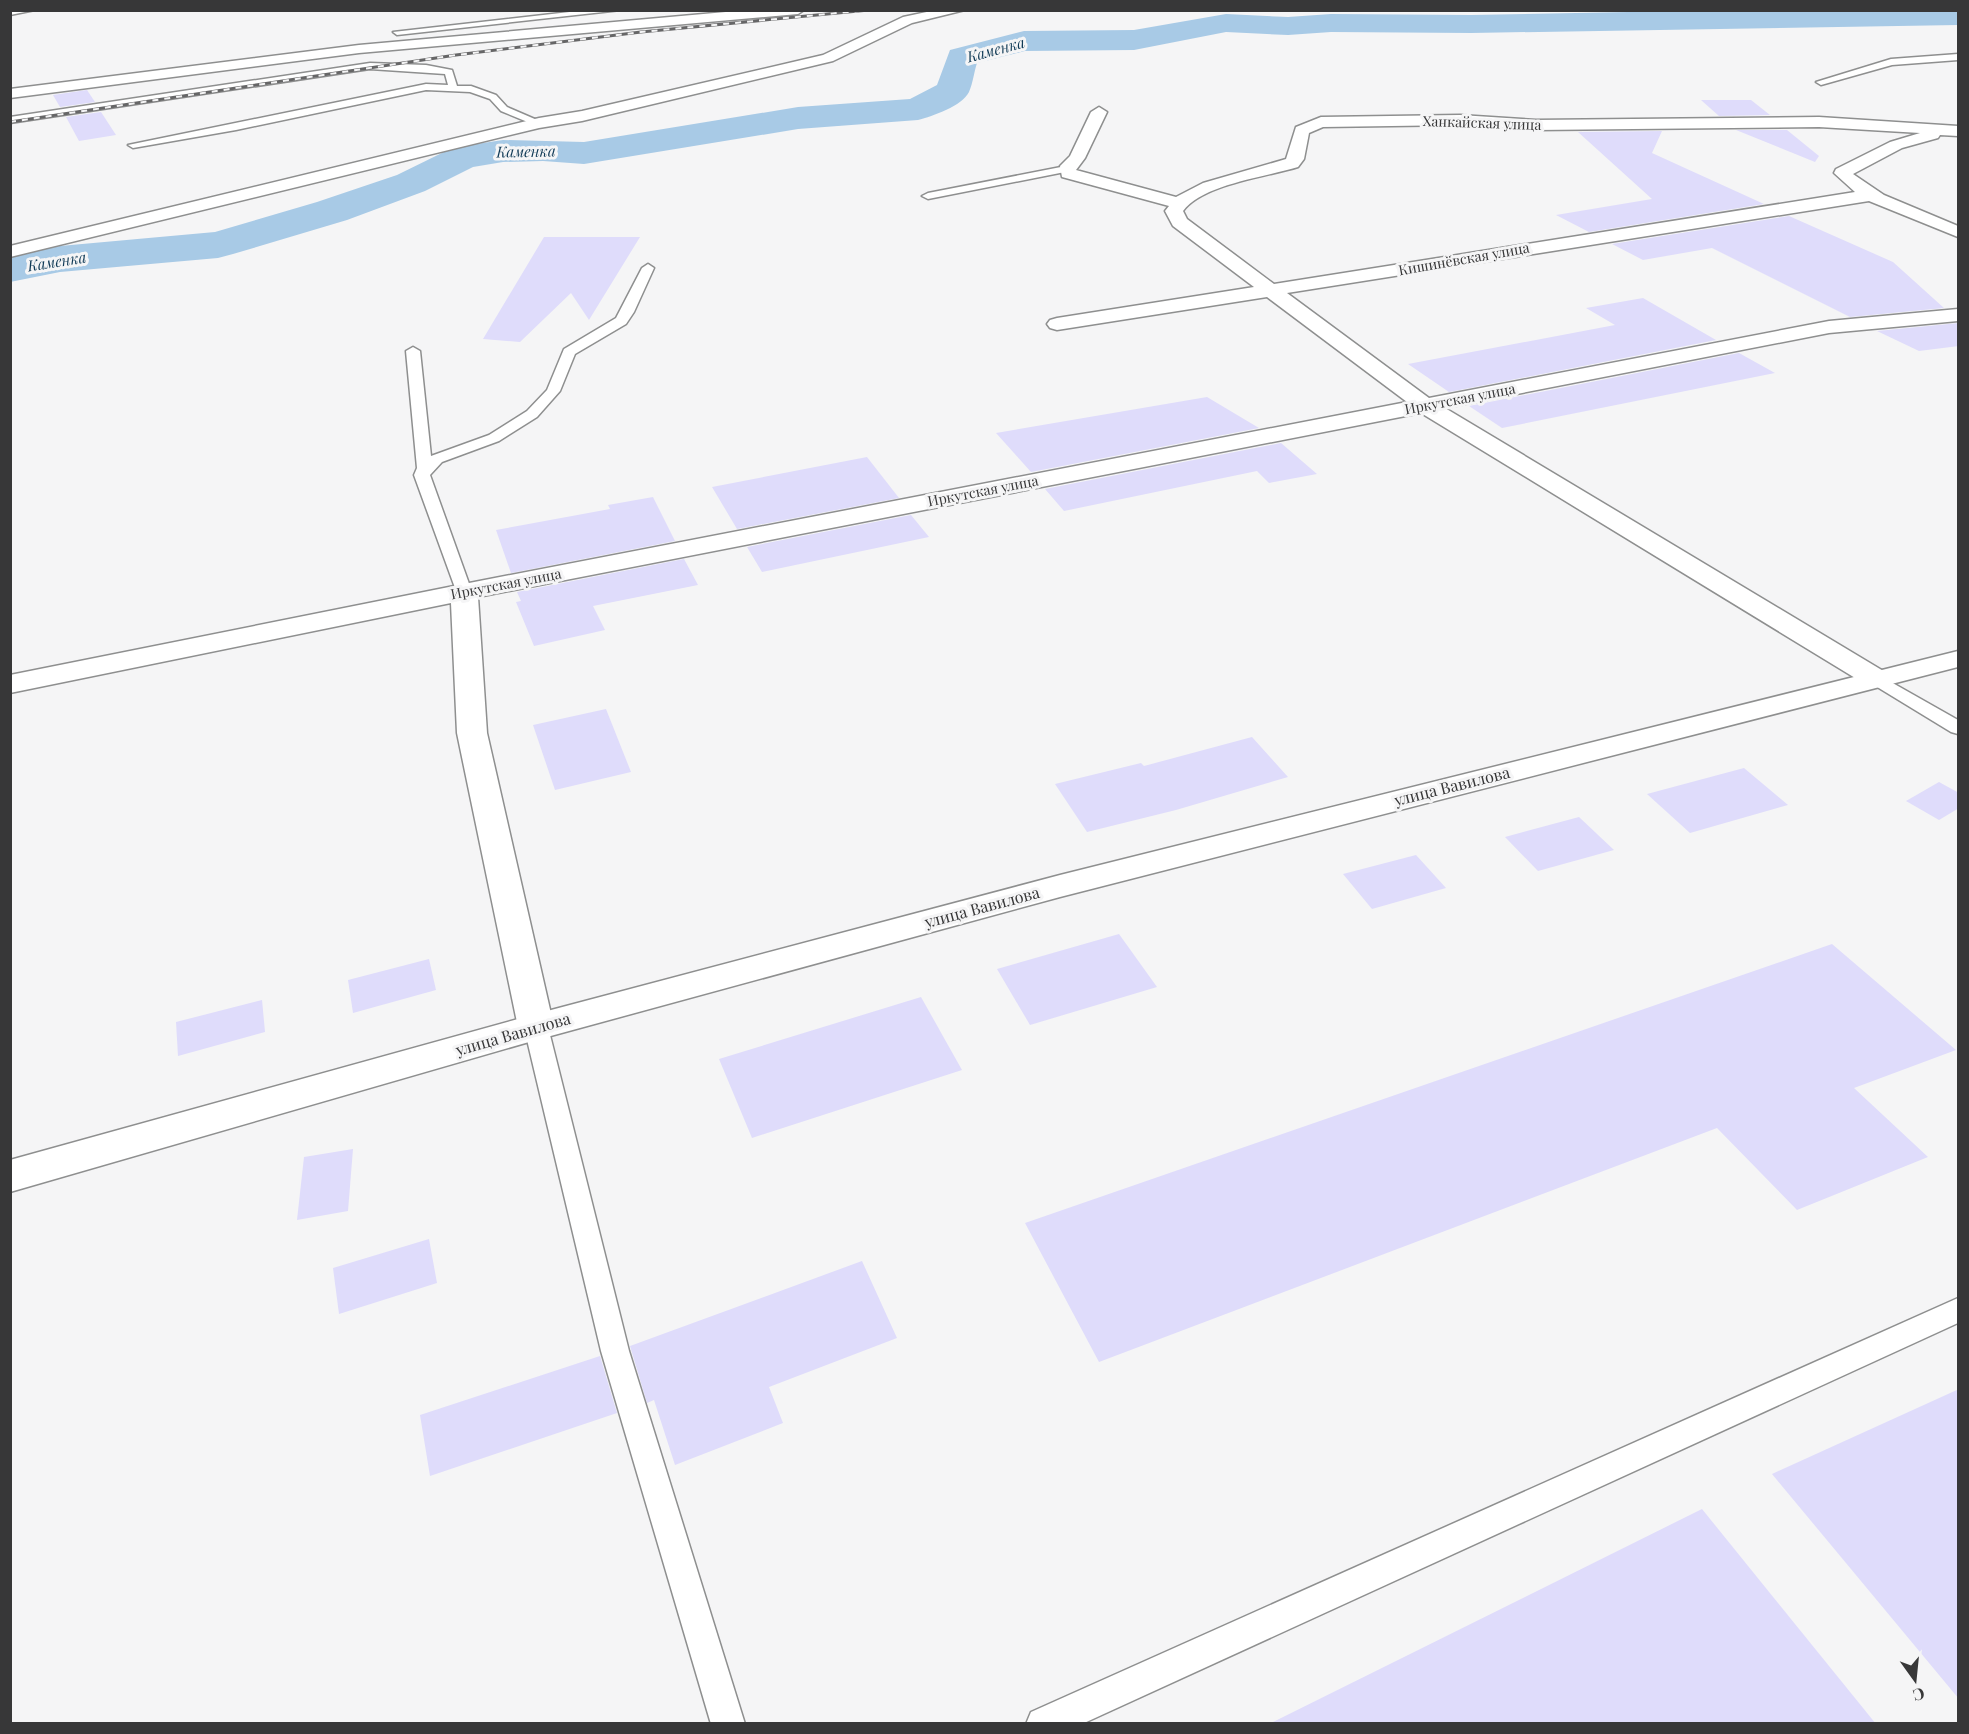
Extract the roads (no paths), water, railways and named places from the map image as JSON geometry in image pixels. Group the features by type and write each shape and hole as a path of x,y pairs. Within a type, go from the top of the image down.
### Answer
{"street":[{"path":"10,94 347,50 798,10"},
{"path":"10,252 539,123 582,116 828,58 908,20 959,10"},
{"path":"1100,112 1077,158 1066,169 1075,177 1177,203 1174,211 1179,222 1426,406 1875,678"},
{"name":"Ханкайская улица","path":"1177,203 1203,190 1292,163 1296,159 1302,130 1330,121 1460,120 1536,125 1819,122 1955,131"},
{"path":"1955,131 1896,145 1842,173 1845,178 1871,195 1959,232"},
{"name":"Кишинёвская улица","path":"1057,324 1270,292 1631,231 1871,195"},
{"name":"Иркутская улица","path":"10,684 464,592 1829,327 1959,315"},
{"path":"464,592 472,733 536,1027"},
{"name":"улица Вавилова","path":"10,1176 536,1027 1071,883 1875,678 1959,659"}],"lane":[{"path":"10,13 31,10"},
{"path":"397,32 616,10"},
{"path":"1821,82 1891,62 1959,57"},
{"path":"10,120 370,66 426,68 449,72 453,87"},
{"path":"133,145 236,127 394,92 453,87 471,89 493,97 504,109 539,123"},
{"path":"928,196 1066,169"},
{"path":"425,468 437,459 494,438 532,414 553,391 569,352 621,321 628,312 648,268"},
{"path":"413,351 425,468 422,475 464,592"},
{"path":"1875,678 1959,728"},
{"path":"536,1027 615,1351 728,1724"},
{"path":"1043,1724 1959,1310"}],"waterway":[{"name":"Каменка","path":"10,269 60,259 218,245 332,211 411,183 463,157 503,151 543,150 584,153 798,118 918,109 952,91 962,57 1024,41 1134,40 1226,23 1288,26 1331,23 1471,24 1958,16"}],"railway":[{"path":"10,122 456,55 641,32 869,10"}]}
